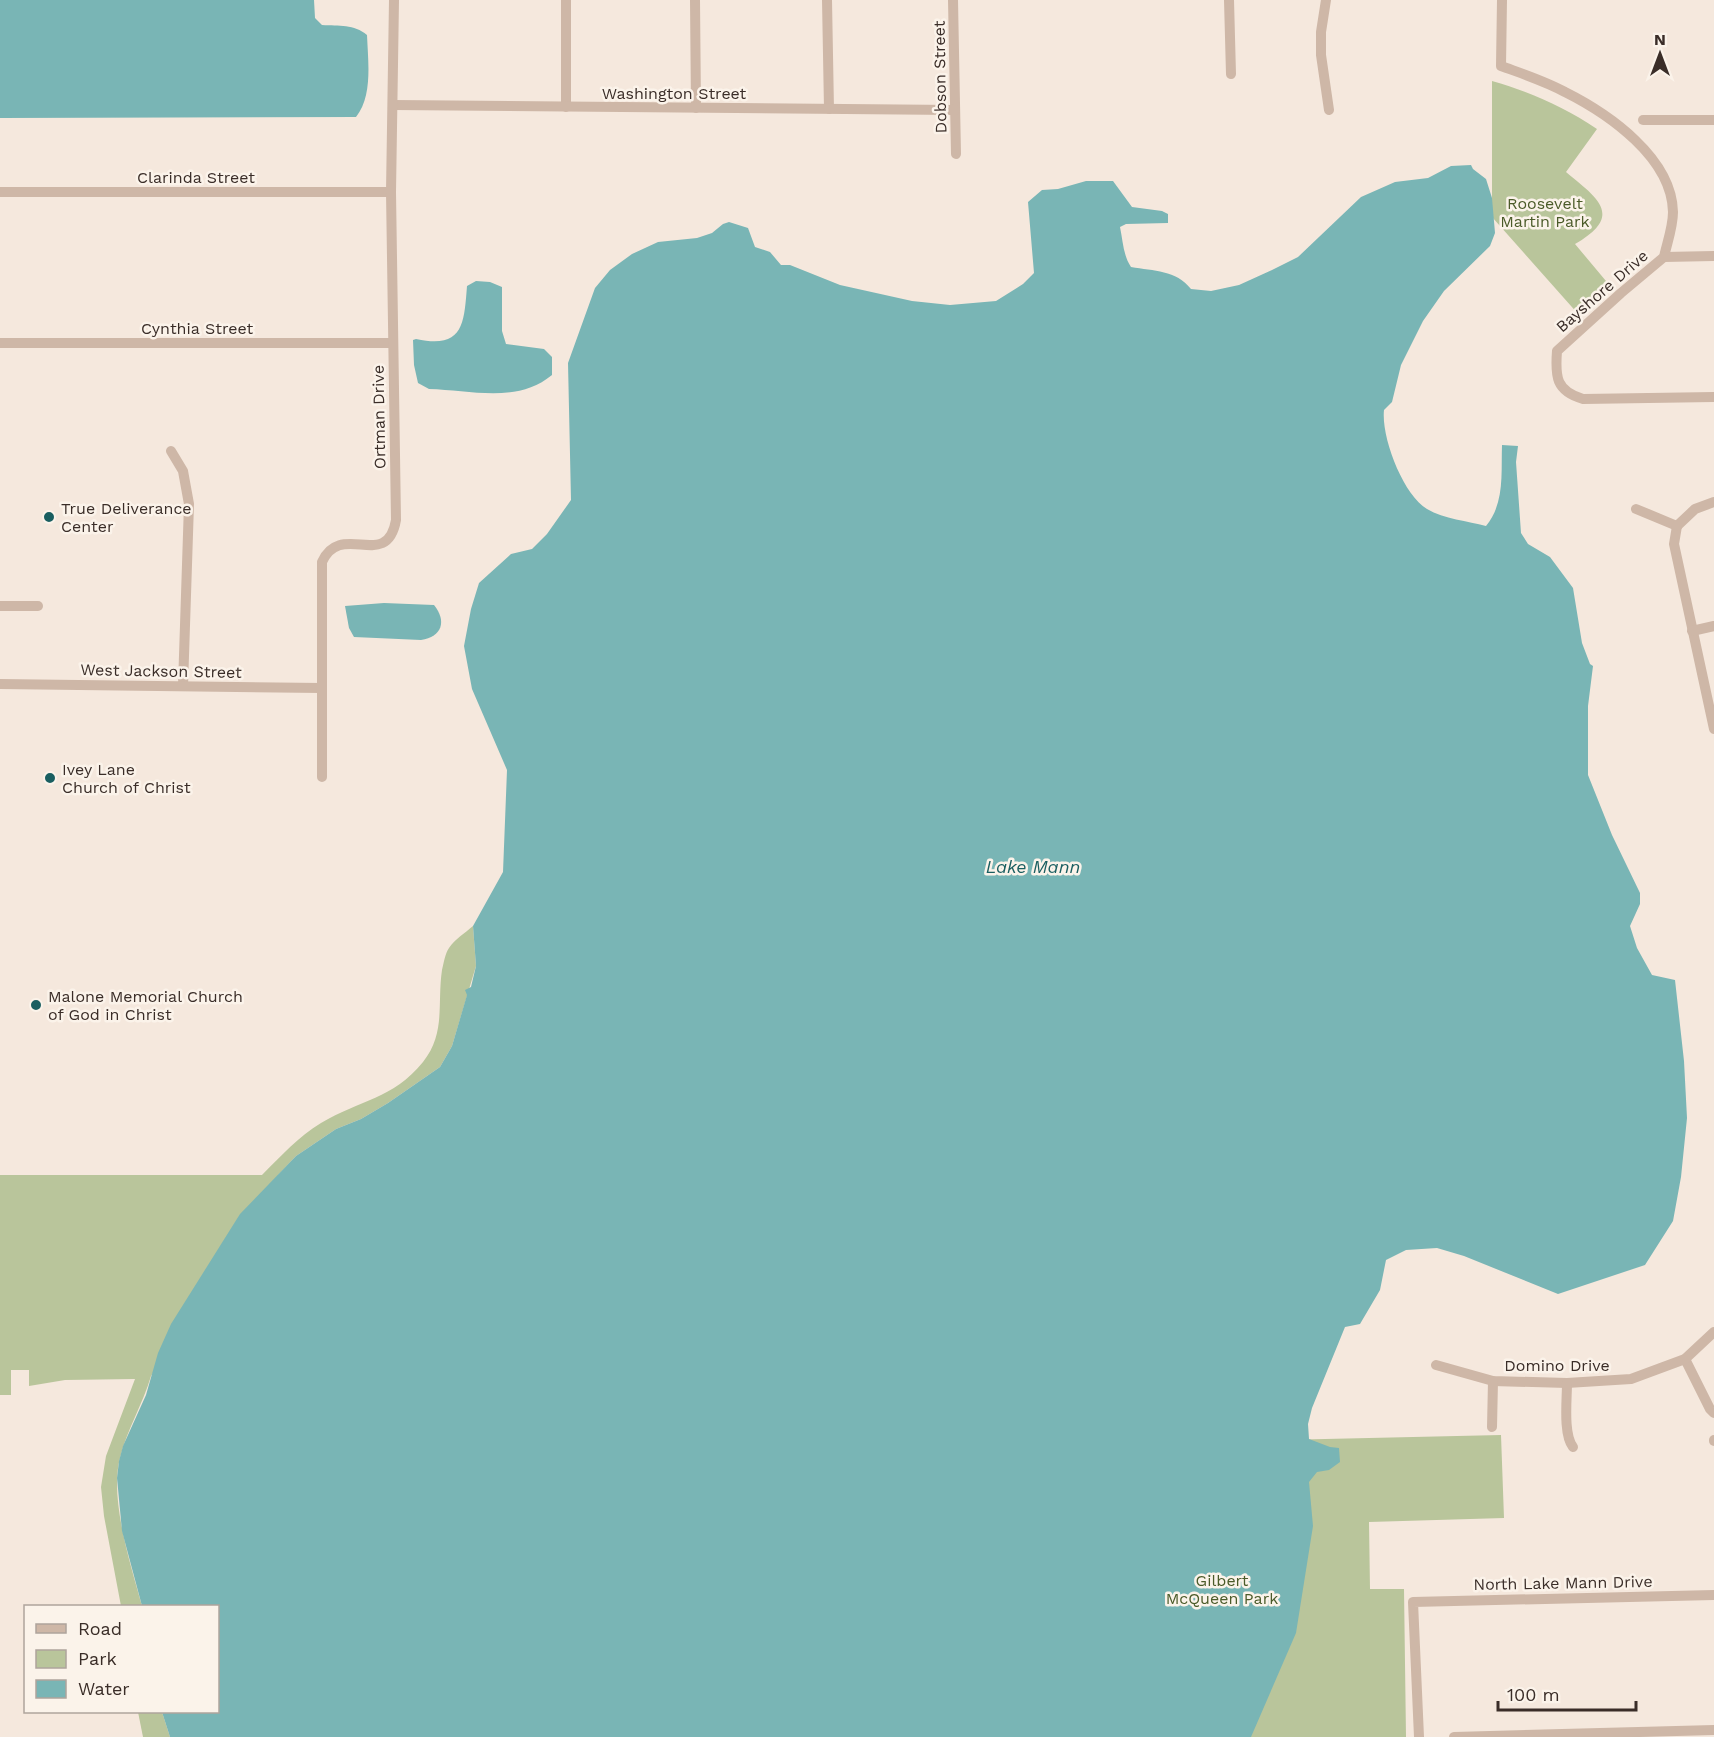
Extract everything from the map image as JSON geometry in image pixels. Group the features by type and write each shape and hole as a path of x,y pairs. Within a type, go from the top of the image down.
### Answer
{"street":[{"name":"Ortman Drive","path":"322,777 322,562 326,552 334,546 378,545 386,542 394,531 396,520 391,192 394,0"},
{"path":"566,0 567,107"},
{"path":"695,0 696,108"},
{"path":"826,0 829,109"},
{"name":"Dobson Street","path":"953,0 956,154"},
{"path":"1229,0 1231,74"},
{"path":"1326,0 1321,44 1329,110"},
{"name":"Bayshore Drive","path":"1502,0 1502,66 1567,92 1617,124 1655,162 1668,185 1673,213 1664,257 1557,351 1555,370 1561,387 1570,395 1583,399 1714,397"},
{"name":"Washington Street","path":"393,105 955,110"},
{"path":"1643,120 1714,120"},
{"name":"Clarinda Street","path":"0,192 391,192"},
{"path":"1664,257 1714,256"},
{"name":"Cynthia Street","path":"0,343 393,342"},
{"path":"171,451 183,471 189,504 183,686"},
{"path":"1714,502 1695,509 1677,526 1674,544 1714,729"},
{"path":"1636,509 1677,526"},
{"path":"0,606 38,606"},
{"path":"1692,631 1714,626"},
{"name":"West Jackson Street","path":"0,684 322,688"},
{"name":"Domino Drive","path":"1436,1365 1493,1381 1567,1383 1630,1379 1685,1359 1714,1332"},
{"path":"1685,1359 1714,1413"},
{"path":"1492,1427 1493,1381"},
{"path":"1567,1383 1567,1433 1573,1447"},
{"name":"North Lake Mann Drive","path":"1419,1737 1413,1602 1714,1595"},
{"path":"1454,1737 1714,1730"}],"green space":[{"name":"Roosevelt Martin Park","path":"1492,81 1546,101 1597,129 1566,172 1588,190 1601,207 1602,215 1599,224 1590,234 1575,244 1611,287 1579,315 1492,217"},
{"path":"473,926 476,966 452,1046 440,1067 388,1103 361,1119 336,1129 296,1156 279,1174 151,1376 123,1447 117,1474 119,1512 142,1605 121,1605 104,1516 101,1487 106,1456 135,1379 65,1380 29,1386 29,1370 11,1370 11,1395 0,1395 0,1175 262,1175 313,1128 400,1084 423,1062 435,1040 438,1029 442,970 446,953 454,942"},
{"name":"Gilbert McQueen Park","path":"1501,1435 1504,1518 1369,1522 1370,1589 1404,1589 1406,1737 1089,1737 965,1447"},
{"path":"138,1713 162,1713 170,1737 143,1737"}],"water":[{"path":"0,0 314,0 315,18 322,25 352,27 367,35 368,78 365,99 356,117 0,118"},
{"name":"Lake Mann","path":"1471,165 1486,179 1492,198 1495,233 1490,246 1444,291 1423,321 1401,365 1392,402 1384,410 1386,435 1402,479 1418,502 1441,515 1486,526 1499,498 1502,477 1502,445 1518,446 1516,462 1521,533 1528,544 1550,557 1573,588 1582,643 1590,664 1593,666 1588,706 1588,775 1612,835 1640,893 1640,904 1630,926 1637,948 1652,975 1675,980 1684,1061 1687,1118 1681,1177 1673,1221 1645,1265 1558,1294 1464,1256 1437,1248 1406,1250 1386,1260 1380,1290 1360,1324 1345,1327 1312,1408 1308,1424 1309,1439 1339,1448 1340,1462 1329,1470 1317,1472 1309,1482 1313,1526 1296,1633 1251,1737 170,1737 162,1713 219,1713 219,1605 142,1605 122,1531 117,1478 123,1446 146,1395 158,1353 171,1324 240,1214 296,1156 336,1129 361,1119 388,1103 440,1067 452,1046 467,995 465,990 471,987 476,966 473,926 503,872 507,770 472,689 464,646 479,583 511,554 532,549 547,534 571,500 568,363 595,288 610,270 632,254 658,242 697,238 712,233 729,222 748,228 755,247 770,252 781,265 790,265 840,285 912,301 950,305 996,301 1023,284 1034,273 1028,202 1042,190 1058,189 1086,181 1113,181 1132,207 1168,214 1168,223 1126,224 1120,227 1125,253 1131,267 1164,272 1179,278 1191,289 1211,291 1239,285 1298,257 1361,197 1395,182 1428,178 1451,166"},
{"path":"476,281 490,282 502,287 502,331 506,344 544,349 552,357 552,375 524,390 493,393 429,389 418,383 414,365 413,340 432,341 452,337 462,323 467,286"},
{"path":"384,603 434,605 441,622 438,632 434,636 421,640 354,637 349,628 345,606"}],"place":[{"name":"True Deliverance Center","path":"49,517"},
{"name":"Ivey Lane Church of Christ","path":"50,778"},
{"name":"Malone Memorial Church of God in Christ","path":"36,1005"}]}
